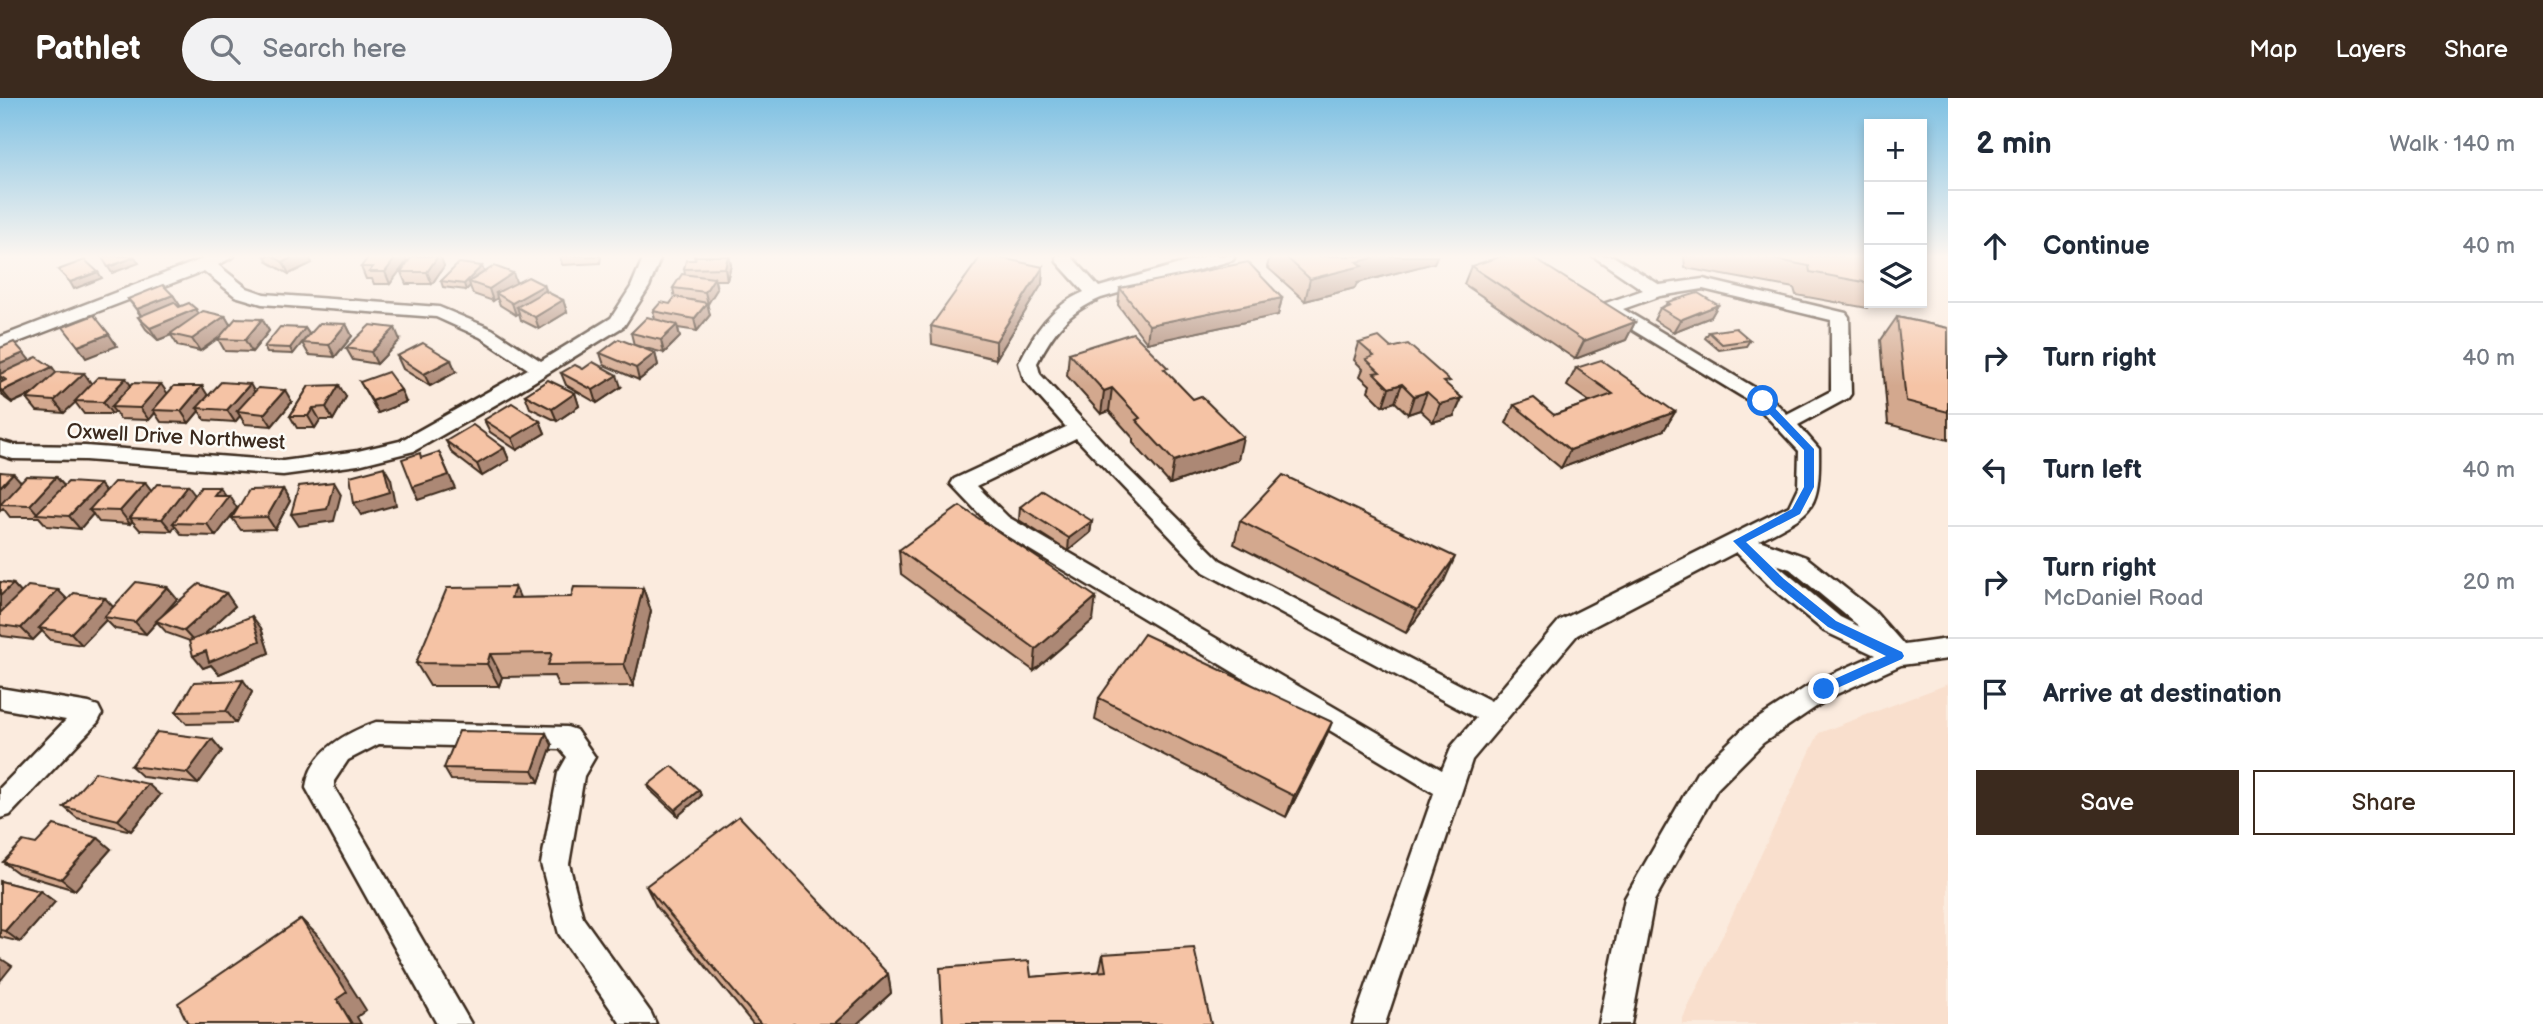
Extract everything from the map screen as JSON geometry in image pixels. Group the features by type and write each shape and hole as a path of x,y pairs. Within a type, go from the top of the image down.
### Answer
{"street":[{"path":"0,343 114,299"},
{"path":"265,299 439,312 485,333 541,369"},
{"name":"Oxwell Drive Northwest","path":"0,448 13,452 85,453 282,468 358,458 407,446 541,369 618,322 632,299"},
{"path":"1083,299 1074,303 1045,330 1028,363 1031,376 1078,429 1212,566 1494,715"},
{"path":"1369,1024 1461,754 1568,628 1797,511 1809,487 1809,449 1763,401 1595,299"},
{"path":"1609,308 1634,299"},
{"path":"1766,299 1840,317 1841,394 1785,424"},
{"path":"1078,429 962,484 1000,522 1450,788"},
{"path":"1738,541 1780,582 1832,624 1898,656"},
{"path":"1615,1024 1640,898 1707,781 1754,735 1824,689 1898,656 1948,649"},
{"path":"0,698 89,714 0,806"},
{"path":"455,1024 320,788 321,778 339,752 376,733 567,738 582,757 571,773 555,864 570,924 640,1024"}],"shaded area":[{"path":"1948,684 1948,1024 1682,1024 1819,733"}],"building":[{"path":"128,299 162,299 137,309"},
{"path":"531,299 563,300 535,317 517,307"},
{"path":"673,299 707,303 694,319 653,311 661,302 670,304"},
{"path":"950,299 1023,299 996,341 931,326"},
{"path":"1129,299 1276,299 1149,325"},
{"path":"1521,299 1599,299 1635,322 1584,341"},
{"path":"1677,299 1708,299 1718,305 1680,320 1660,308 1670,304 1667,302"},
{"path":"174,302 179,307 189,303 196,309 150,328 138,317"},
{"path":"203,311 225,316 192,339 170,334"},
{"path":"94,315 109,334 78,346 63,327"},
{"path":"647,317 677,325 661,340 631,333"},
{"path":"1897,317 1948,328 1948,412 1906,401"},
{"path":"236,318 262,319 245,340 218,339"},
{"path":"320,323 346,324 329,345 302,343"},
{"path":"370,325 395,328 371,352 346,348"},
{"path":"280,327 305,328 290,348 264,347"},
{"path":"1736,328 1750,340 1722,344 1709,332"},
{"path":"1133,333 1168,368 1164,369 1193,399 1201,396 1243,437 1174,461 1136,420 1140,418 1112,388 1104,391 1069,353"},
{"path":"1379,337 1391,348 1408,344 1450,381 1444,382 1462,398 1440,404 1427,392 1414,396 1402,384 1389,388 1374,373 1380,372 1366,359 1374,356 1359,343"},
{"path":"619,339 655,353 636,368 600,353"},
{"path":"14,342 24,353 0,363 0,348"},
{"path":"423,343 451,360 424,374 397,356"},
{"path":"37,357 52,367 2,391 0,389 0,383 6,380 0,374"},
{"path":"1601,360 1675,412 1570,450 1514,405 1534,398 1554,415 1613,394 1576,368"},
{"path":"593,362 617,375 593,390 561,373 575,365 583,369"},
{"path":"57,372 84,373 54,401 27,399"},
{"path":"388,372 401,390 372,401 360,382"},
{"path":"98,377 126,378 103,402 75,401"},
{"path":"548,380 575,393 552,409 525,395"},
{"path":"221,382 250,384 227,410 197,408"},
{"path":"133,383 161,384 140,408 111,407"},
{"path":"339,385 326,407 313,408 308,416 290,416 309,386"},
{"path":"174,386 202,386 181,411 153,410"},
{"path":"258,388 285,390 264,414 237,411"},
{"path":"512,403 540,421 512,438 484,420"},
{"path":"473,425 504,448 477,464 446,441"},
{"path":"439,452 449,475 413,487 402,459 420,453 421,458"},
{"path":"384,467 390,492 354,503 350,476"},
{"path":"0,472 13,473 0,487"},
{"path":"1283,475 1455,557 1417,610 1240,521"},
{"path":"26,476 56,477 30,505 0,504"},
{"path":"68,482 100,484 69,516 36,514"},
{"path":"114,482 145,483 120,511 89,510"},
{"path":"334,482 327,509 291,514 299,486"},
{"path":"157,484 188,485 162,519 130,518"},
{"path":"201,487 219,487 213,495 229,495 207,524 173,523"},
{"path":"283,489 267,517 232,518 249,490"},
{"path":"1042,490 1092,521 1069,538 1020,507"},
{"path":"960,506 1096,597 1036,649 899,550"},
{"path":"0,582 13,584 0,596"},
{"path":"136,582 167,587 135,622 104,617"},
{"path":"199,584 226,593 184,631 156,621"},
{"path":"28,586 58,590 21,628 0,625 0,613"},
{"path":"515,587 511,598 571,597 574,587 643,588 624,664 548,665 552,653 490,654 487,664 416,663 447,588"},
{"path":"74,593 105,598 71,633 39,628"},
{"path":"252,616 260,641 209,662 206,651 193,656 189,641"},
{"path":"1144,634 1332,722 1294,796 1099,698"},
{"path":"243,680 226,711 176,712 194,682"},
{"path":"459,731 546,733 533,770 444,768"},
{"path":"157,732 212,739 187,773 131,766"},
{"path":"672,766 699,790 675,810 648,785"},
{"path":"95,772 148,784 118,820 64,807"},
{"path":"739,816 888,974 834,1024 761,1024 646,886"},
{"path":"54,825 98,838 61,879 3,862 23,841 36,844"},
{"path":"0,881 40,891 5,931 0,930"},
{"path":"301,919 347,992 337,999 352,1024 188,1024 178,1003"},
{"path":"1194,948 1211,1024 943,1024 940,968 1029,961 1031,977 1106,971 1103,954"}],"route":[{"path":"1763,401 1809,449 1809,487 1797,511 1738,541 1780,582 1832,624 1898,656 1824,689"}]}
